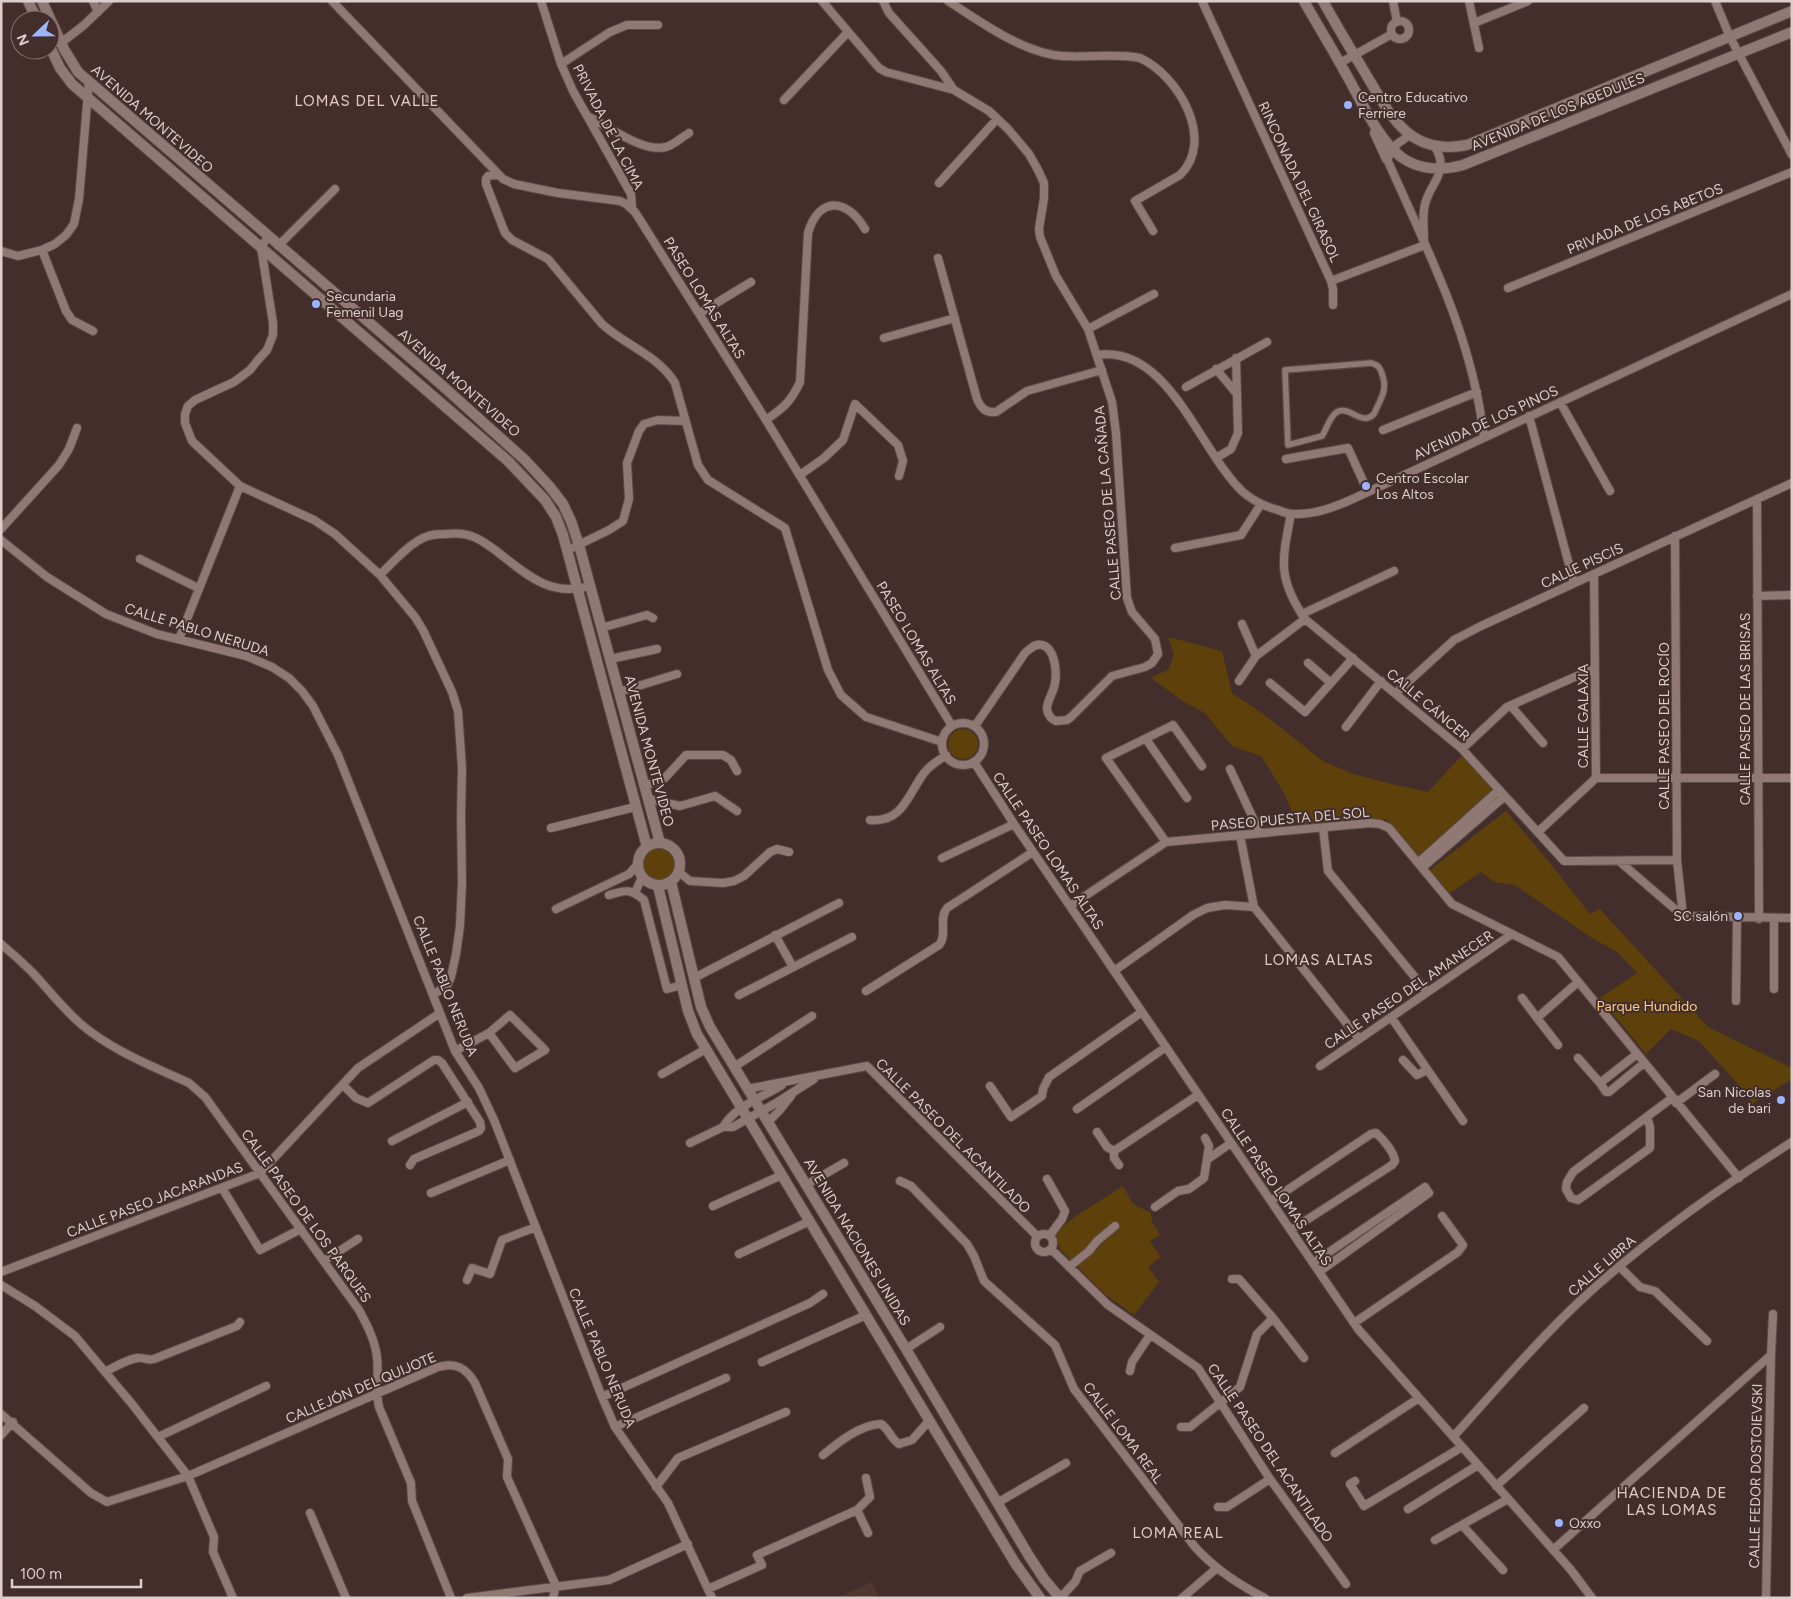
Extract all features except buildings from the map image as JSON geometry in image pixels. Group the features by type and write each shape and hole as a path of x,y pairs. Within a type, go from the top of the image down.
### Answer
{"street":[{"name":"AVENIDA MONTEVIDEO","path":"42,1 61,43 78,72 268,238 436,380 525,460 558,496 571,521 579,545 660,843"},
{"path":"93,1 98,12"},
{"path":"61,43 109,1"},
{"name":"PRIVADA DE LA CIMA","path":"541,1 561,64 573,91 632,194 632,208"},
{"name":"CALLE PASEO DE LA CAÑADA","path":"822,1 879,68 886,72 954,90 988,111 1029,154 1044,183 1044,198 1038,229 1040,237 1056,276 1088,329 1112,402 1115,418 1126,598 1132,612 1156,639 1158,654 1152,663 1145,667 1112,676 1071,717 1067,720 1056,721 1049,716 1047,710 1056,682 1052,653 1044,645 1033,646 1025,654 975,726"},
{"path":"883,1 889,13 942,71 954,90"},
{"path":"948,1 989,27 1042,52 1062,56 1140,58 1148,62 1172,83 1182,98 1192,123 1195,132 1195,144 1192,157 1180,175 1135,201 1153,231"},
{"name":"RINCONADA DEL GIRASOL","path":"1202,1 1331,281 1425,245"},
{"path":"1304,1 1359,98 1449,298 1477,392 1484,437"},
{"path":"1322,1 1397,124 1420,141 1434,146 1440,154 1441,169 1439,176 1425,206 1425,245"},
{"path":"1393,1 1397,22"},
{"path":"1469,1 1479,48"},
{"path":"1474,23 1528,1"},
{"path":"1715,1 1738,54 1792,155"},
{"path":"332,2 497,175 514,184 620,202 632,208"},
{"name":"AVENIDA DE LOS ABEDULES","path":"1434,146 1452,148 1467,145 1792,11"},
{"path":"1392,34 1399,39 1407,36 1408,28 1402,22 1397,22"},
{"path":"1392,34 1392,27 1397,22"},
{"path":"561,64 610,32 628,25 658,25"},
{"path":"784,100 848,32"},
{"name":"AVENIDA DE LOS ABEDULES","path":"1359,98 1381,135 1402,158 1416,165 1431,169 1441,169 1463,165 1792,32"},
{"path":"1340,63 1392,34"},
{"name":"AVENIDA MONTEVIDEO","path":"56,60 63,73 87,98 427,389 517,469 540,493 551,508 560,526 568,550 635,807 647,846"},
{"path":"1,252 18,256 42,250 66,236 74,224 80,199 89,81"},
{"path":"587,116 651,148 666,147 689,133"},
{"path":"939,183 997,119"},
{"path":"1387,159 1393,149 1410,135"},
{"path":"169,168 176,158"},
{"name":"PRIVADA DE LOS ABETOS","path":"1508,288 1792,172"},
{"path":"497,175 488,176 486,184 505,233 512,240 548,259 602,324 661,365 670,374 675,383 698,465 703,474 708,480 782,526 787,532 828,670 841,695 866,717 942,742"},
{"path":"278,246 335,189"},
{"path":"766,420 786,405 794,396 800,382 808,233 811,222 824,207 843,207 852,211 859,218 865,229"},
{"name":"PASEO LOMAS ALTAS","path":"632,208 800,475 952,726"},
{"path":"268,238 261,247 273,323 273,335 267,350 250,370 234,382 195,400 188,406 185,414 185,424 192,441 240,486 314,520 335,534 380,574 415,617 423,630 452,692 458,711 462,768 460,926 451,978 447,986 434,994"},
{"path":"42,250 66,311 72,320 93,331"},
{"path":"938,258 977,399 984,411 996,412 1028,391 1102,370"},
{"path":"1331,281 1333,305"},
{"path":"700,314 751,282"},
{"path":"1088,329 1154,294"},
{"name":"AVENIDA DE LOS PINOS","path":"1097,355 1108,353 1125,356 1142,363 1153,372 1167,386 1230,478 1246,495 1261,504 1291,514 1310,513 1328,510 1368,492 1792,294"},
{"path":"884,338 955,318"},
{"path":"1186,388 1216,369 1267,342"},
{"path":"1216,458 1231,449 1238,433 1236,358"},
{"path":"1371,363 1379,366 1385,387 1371,417 1361,418 1341,411 1333,416 1322,436 1290,446 1287,444 1285,370 1371,363"},
{"path":"1216,369 1237,394"},
{"path":"427,389 436,380"},
{"path":"1383,430 1477,392"},
{"path":"1560,402 1610,491"},
{"path":"800,475 824,458 843,440 855,404 898,445 903,461 899,476"},
{"path":"1529,416 1574,583"},
{"path":"568,550 623,521 629,499 627,463 639,431 644,424 658,420 685,421"},
{"path":"1,529 59,465 69,449 77,428"},
{"path":"1286,459 1348,448 1368,492"},
{"path":"517,469 525,460"},
{"name":"CALLE PISCIS","path":"1396,693 1454,640 1792,483"},
{"path":"179,639 240,486"},
{"name":"CALLE PASEO DE LAS BRISAS","path":"1757,499 1759,919"},
{"path":"1175,548 1241,535 1261,504"},
{"name":"CALLE CÁNCER","path":"1291,514 1283,565 1289,593 1303,616 1462,749 1564,861 1677,860"},
{"path":"380,574 414,544 424,538 434,534 458,533 483,542 531,577 546,585 564,590 578,590 590,586"},
{"name":"CALLE PASEO DEL ROCÍO","path":"1675,536 1677,860 1683,916"},
{"name":"CALLE PABLO NERUDA","path":"1,540 46,577 106,614 134,626 246,656 272,667 289,678 313,706 338,754 434,994 455,1052 486,1101 615,1427 632,1454 668,1503 712,1598"},
{"path":"140,559 198,588"},
{"path":"1240,681 1256,656 1303,616 1394,571"},
{"name":"CALLE GALAXIA","path":"1538,832 1596,778 1594,574"},
{"path":"1757,596 1792,596"},
{"path":"601,628 647,615 654,618"},
{"path":"1242,624 1256,656"},
{"path":"610,659 657,649"},
{"path":"1270,683 1305,712 1353,658"},
{"path":"1308,663 1331,682"},
{"path":"1462,749 1511,706 1595,668"},
{"path":"619,692 678,674"},
{"path":"1346,727 1381,681"},
{"path":"1511,706 1543,743"},
{"path":"963,723 975,726 983,737 984,744 980,758 974,762 962,765 956,764 946,756 942,742 944,736 952,726 963,723"},
{"path":"1166,842 1106,758 1173,726 1202,766"},
{"path":"1146,739 1187,798"},
{"path":"645,786 665,778 686,755 723,755 732,760 737,771"},
{"path":"870,820 887,819 897,812 904,806 928,768 946,756"},
{"name":"CALLE PASEO LOMAS ALTAS","path":"974,762 1014,824 1354,1323 1554,1550 1592,1598"},
{"path":"1230,769 1260,834"},
{"path":"1596,778 1792,778"},
{"path":"1420,866 1499,790"},
{"path":"648,799 680,806 715,796 737,811"},
{"path":"1420,866 1505,796"},
{"path":"551,828 635,807"},
{"path":"942,858 1014,824"},
{"name":"PASEO PUESTA DEL SOL","path":"1070,906 1166,842 1380,824 1389,828 1452,904 1558,957 1739,1178"},
{"path":"1323,828 1328,870 1427,992"},
{"path":"1240,835 1254,907 1359,1039"},
{"path":"660,843 673,848 677,853 681,866 671,882 658,886 646,881 642,877 638,864 640,854 647,846 660,843"},
{"path":"679,872 690,881 723,883 734,881 744,876 770,852 777,849 789,852"},
{"path":"866,991 939,945 943,936 943,913 947,908 1033,852"},
{"path":"1619,861 1683,916 1759,919 1792,918"},
{"path":"556,909 629,874 638,864"},
{"path":"635,893 642,877"},
{"name":"AVENIDA NACIONES UNIDAS","path":"671,882 704,1016 906,1349 1028,1556 1060,1598"},
{"path":"658,886 692,1023 1015,1563 1040,1598"},
{"path":"609,895 625,890 635,893 644,900 668,989 682,985"},
{"path":"694,978 839,903"},
{"path":"1114,971 1193,915 1207,908 1224,905 1254,907"},
{"path":"1736,1001 1737,918"},
{"path":"1774,918 1774,989"},
{"name":"CALLE PASEO DEL AMANECER","path":"1320,1066 1512,934"},
{"path":"775,936 793,967"},
{"path":"739,995 852,937"},
{"name":"CALLE PASEO DE LOS PARQUES","path":"1,944 32,972 63,1008 83,1026 124,1052 189,1083 197,1089 359,1310 370,1333 377,1358 376,1394 379,1407 411,1483 412,1501 451,1598"},
{"path":"1537,1018 1578,982"},
{"path":"1522,998 1558,1045"},
{"path":"990,1086 1011,1117 1042,1096 1048,1077 1142,1012"},
{"name":"CALLE PASEO JACARANDAS","path":"1,1272 260,1173 358,1068 440,1013"},
{"path":"455,1052 489,1032 510,1014 545,1050 515,1068 489,1032"},
{"path":"734,1067 812,1016"},
{"path":"1390,1017 1463,1121"},
{"path":"1077,1109 1166,1047"},
{"path":"662,1074 706,1049"},
{"path":"1600,1083 1637,1054"},
{"path":"1578,1058 1606,1092 1609,1092 1644,1063"},
{"path":"343,1085 356,1098 368,1103 434,1060 442,1063 468,1102 482,1128 414,1159 410,1165"},
{"path":"1403,1060 1417,1075 1427,1070"},
{"name":"CALLE PASEO DEL ACANTILADO","path":"748,1089 867,1066 1037,1236"},
{"path":"1648,1117 1650,1148 1578,1200 1571,1198 1566,1189 1567,1182 1573,1172 1648,1117 1715,1074"},
{"name":"CALLE PASEO DEL ACANTILADO","path":"788,1082 742,1108 728,1119 723,1126 733,1127 818,1076"},
{"name":"CALLE PASEO DEL ACANTILADO","path":"768,1122 796,1090"},
{"path":"1114,1151 1198,1095"},
{"path":"392,1141 468,1102"},
{"path":"690,1143 723,1126"},
{"path":"1096,1132 1107,1147 1114,1151"},
{"path":"1271,1201 1371,1134 1376,1133 1380,1136 1390,1150 1395,1161 1392,1165 1290,1230"},
{"path":"1155,1207 1178,1191 1189,1188 1204,1178 1210,1146 1205,1138"},
{"name":"CALLE LIBRA","path":"1453,1437 1578,1303 1619,1266 1686,1214 1792,1142"},
{"path":"1208,1159 1231,1143"},
{"path":"1114,1151 1114,1158 1119,1166"},
{"path":"431,1193 510,1160"},
{"path":"806,1185 844,1163"},
{"path":"713,1206 782,1175"},
{"path":"1047,1180 1065,1211 1062,1219 1050,1235"},
{"name":"CALLE LOMA REAL","path":"900,1182 911,1186 967,1244 984,1281 1055,1345 1074,1389 1191,1542 1217,1568 1246,1588 1265,1598"},
{"path":"1313,1263 1425,1187 1429,1194 1319,1272"},
{"path":"222,1188 260,1250 301,1229"},
{"path":"1354,1323 1458,1252 1463,1245 1442,1216"},
{"path":"739,1254 810,1221"},
{"path":"1069,1267 1115,1226"},
{"path":"467,1280 472,1268 490,1274 502,1240 536,1227"},
{"path":"1044,1233 1050,1235 1053,1241 1051,1249 1044,1252 1037,1248 1035,1244 1037,1236 1044,1233"},
{"path":"324,1261 358,1239"},
{"name":"CALLE PASEO DEL ACANTILADO","path":"1051,1249 1108,1305 1198,1368 1270,1479 1346,1584"},
{"path":"1619,1266 1640,1287 1655,1291 1707,1341"},
{"path":"1232,1278 1239,1279 1304,1358"},
{"path":"1,1285 35,1306 75,1336 188,1476 214,1537 213,1552 233,1598"},
{"path":"602,1397 810,1303 823,1294"},
{"name":"CALLE FEDOR DOSTOIEVSKI","path":"1766,1598 1773,1314"},
{"path":"762,1362 866,1316"},
{"path":"1181,1427 1190,1427 1240,1387 1257,1334 1273,1318"},
{"path":"105,1372 134,1359 154,1359 237,1326 240,1322"},
{"path":"906,1349 940,1327"},
{"path":"1130,1371 1132,1362 1150,1335"},
{"name":"CALLE FEDOR DOSTOIEVSKI","path":"1554,1550 1771,1355"},
{"name":"CALLEJÓN DEL QUIJOTE","path":"13,1422 91,1493 107,1502 188,1476 446,1364 454,1364 463,1368 469,1374 508,1459 507,1477 556,1586"},
{"path":"615,1427 726,1378"},
{"path":"158,1437 266,1386"},
{"path":"1336,1453 1419,1398"},
{"path":"1496,1486 1584,1408"},
{"path":"656,1487 678,1458 786,1412"},
{"path":"1,1414 13,1422 1,1435"},
{"path":"824,1455 843,1438 875,1424 881,1424 886,1427 899,1444 912,1440 930,1421"},
{"path":"1355,1481 1350,1484 1364,1506 1462,1446"},
{"path":"997,1503 1066,1463"},
{"path":"1408,1510 1478,1465"},
{"path":"708,1589 762,1565 757,1555 856,1510 870,1496 866,1478"},
{"path":"1218,1507 1227,1507 1270,1479"},
{"path":"1434,1540 1508,1498"},
{"path":"856,1510 868,1533"},
{"path":"310,1513 346,1598"},
{"path":"1462,1525 1503,1570"},
{"path":"467,1598 609,1580 688,1544"},
{"path":"1060,1598 1074,1582 1080,1571 1111,1553"},
{"path":"1015,1563 1028,1556"},
{"path":"1182,1598 1217,1568"},
{"path":"553,1598 556,1586"}],"shaded area":[{"path":"872,1582 879,1598 837,1598"}],"green space":[{"path":"1168,637 1222,651 1232,693 1262,713 1323,761 1353,774 1428,792 1462,755 1493,790 1418,857 1386,819 1298,826 1283,791 1261,756 1232,746 1205,713 1184,702 1151,678 1169,669 1174,654"},
{"path":"963,729 974,733 978,744 974,755 963,759 952,755 948,744 952,733"},
{"name":"Parque Hundido","path":"1506,811 1590,914 1600,909 1708,1027 1792,1068 1792,1079 1752,1104 1743,1090 1699,1041 1671,1029 1646,1054 1600,998 1637,973 1617,952 1592,938 1515,885 1494,882 1481,872 1450,893 1430,870"},
{"path":"655,844 663,844 670,847 676,853 679,864 676,875 670,881 663,884 655,884 648,881 642,875 639,868 639,860 642,853 648,847"},
{"path":"1123,1186 1133,1204 1151,1213 1152,1222 1160,1235 1150,1241 1161,1257 1148,1267 1159,1282 1134,1315 1106,1295 1060,1249 1054,1234 1076,1216"}],"place":[{"name":"Centro Educativo Ferriere","path":"1348,105"},
{"name":"Secundaria Femenil Uag","path":"316,304"},
{"name":"Centro Escolar Los Altos","path":"1366,486"},
{"name":"SC salón","path":"1738,916"},
{"name":"San Nicolas de bari","path":"1781,1100"},
{"name":"Oxxo","path":"1559,1523"}],"district":[{"name":"LOMAS DEL VALLE","path":"367,101"},
{"name":"LOMAS ALTAS","path":"1319,960"},
{"name":"HACIENDA DE LAS LOMAS","path":"1672,1502"},
{"name":"LOMA REAL","path":"1178,1533"}]}
